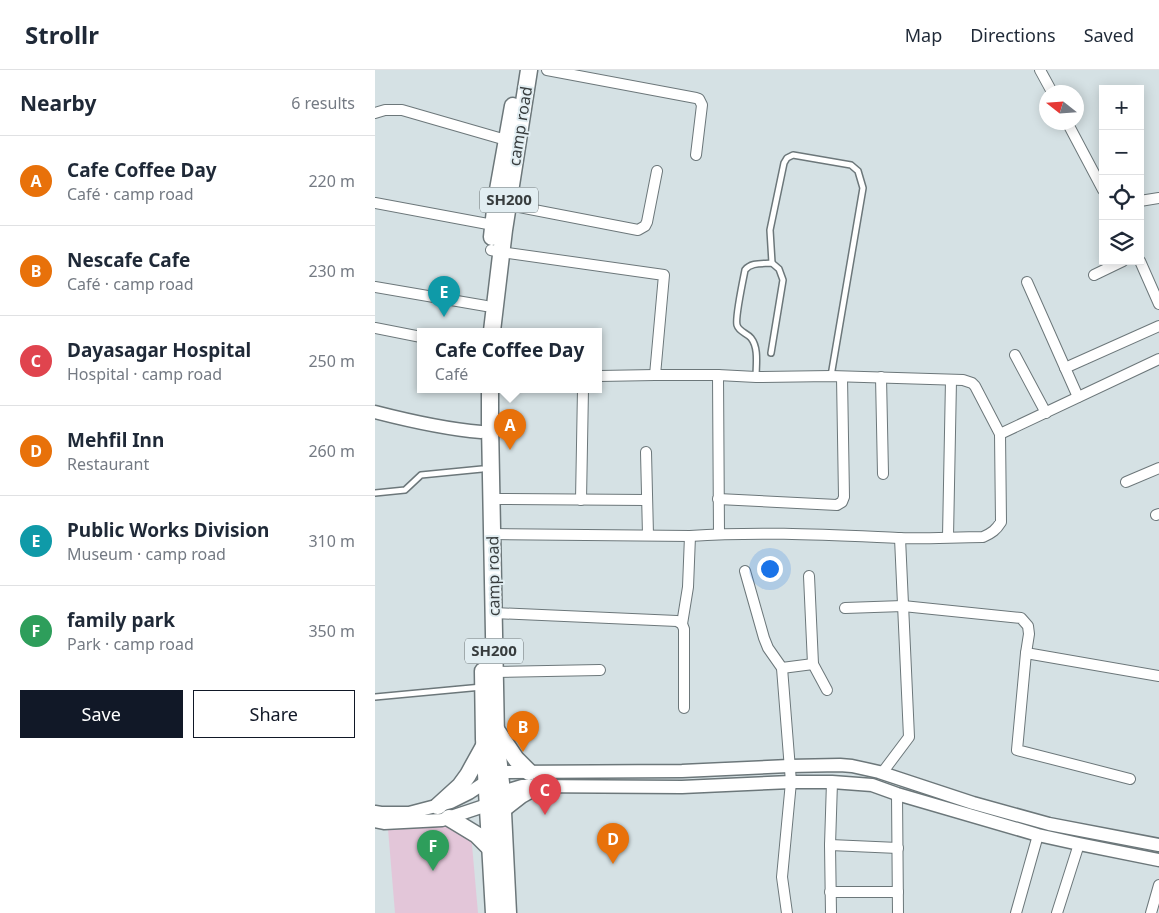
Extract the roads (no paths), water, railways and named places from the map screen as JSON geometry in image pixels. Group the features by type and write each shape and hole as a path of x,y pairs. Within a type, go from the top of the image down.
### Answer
{"main road":[{"name":"camp road","path":"492,328 496,251 493,225 506,140 520,70"},
{"name":"camp road","path":"484,328 486,306 496,251 508,205 529,70"},
{"name":"camp road","path":"482,393 484,746 494,913"},
{"name":"camp road","path":"491,393 489,425 496,738 503,800 508,913"},
{"path":"496,729 516,759 533,779 521,794 503,800"},
{"path":"484,746 468,775 443,812 477,835 490,848"}],"street":[{"path":"1040,70 1048,85"},
{"path":"553,71 699,99 702,105 696,155"},
{"path":"375,113 393,109 402,110 506,140"},
{"path":"1071,130 1099,182"},
{"path":"508,205 638,230 642,229 647,222 657,171"},
{"path":"1144,200 1159,198"},
{"path":"375,203 493,225"},
{"path":"496,251 664,274 655,375"},
{"path":"1094,275 1115,265"},
{"path":"1143,265 1155,283 1159,304"},
{"path":"1027,282 1078,397"},
{"path":"375,287 486,306"},
{"path":"1065,368 1159,326"},
{"path":"375,328 417,336"},
{"path":"1015,356 1046,413"},
{"path":"1000,434 1159,359"},
{"path":"718,375 719,534"},
{"path":"492,534 949,537 983,536 992,533 1001,522 1000,434 975,386 968,382 831,376 602,376"},
{"path":"718,499 840,504 844,497 842,377"},
{"path":"881,377 883,474"},
{"path":"949,537 951,380"},
{"path":"581,500 583,393"},
{"path":"375,412 423,424 481,432"},
{"path":"646,452 648,535"},
{"path":"1126,482 1159,468"},
{"path":"491,500 646,500"},
{"path":"684,708 684,629 682,624 688,587 691,536"},
{"path":"882,773 909,737 900,538"},
{"path":"745,572 764,638 768,648 782,668 791,782 782,877 787,913"},
{"path":"809,576 813,664 827,690"},
{"path":"845,608 903,606 1021,618 1028,626 1029,634 1017,750 1130,779"},
{"path":"494,613 677,620 682,624"},
{"path":"1026,653 1159,676"},
{"path":"782,668 813,664"},
{"path":"495,672 600,670"},
{"path":"533,779 789,766 852,766 882,773 973,803 1049,824 1159,845"},
{"path":"375,821 384,823 442,820 443,812 451,802 469,793 501,772 533,779 682,787 833,782 872,785 1038,835 1159,860"},
{"path":"831,913 830,845 833,782"},
{"path":"897,794 898,913"},
{"path":"375,812 381,814 443,812 487,805 503,800"},
{"path":"1016,913 1038,835"},
{"path":"1057,913 1079,844"},
{"path":"830,845 898,848"},
{"path":"1151,913 1159,885"},
{"path":"830,892 898,892"}],"lane":[{"path":"771,353 783,280 779,269 772,263 770,230 784,163 793,154 851,165 858,171 863,188 831,376"},
{"path":"756,377 756,349 754,343 751,338 739,330 736,321 745,270 751,265 772,263"},
{"path":"375,493 405,490 421,475 482,469"},
{"path":"375,697 483,687"}],"place":[{"name":"Public Works Division","path":"444,317"},
{"name":"Cafe Coffee Day","path":"510,450"},
{"name":"Nescafe Cafe","path":"523,752"},
{"name":"Dayasagar Hospital","path":"545,815"},
{"name":"Mehfil Inn","path":"613,864"},
{"name":"family park","path":"433,871"}]}
